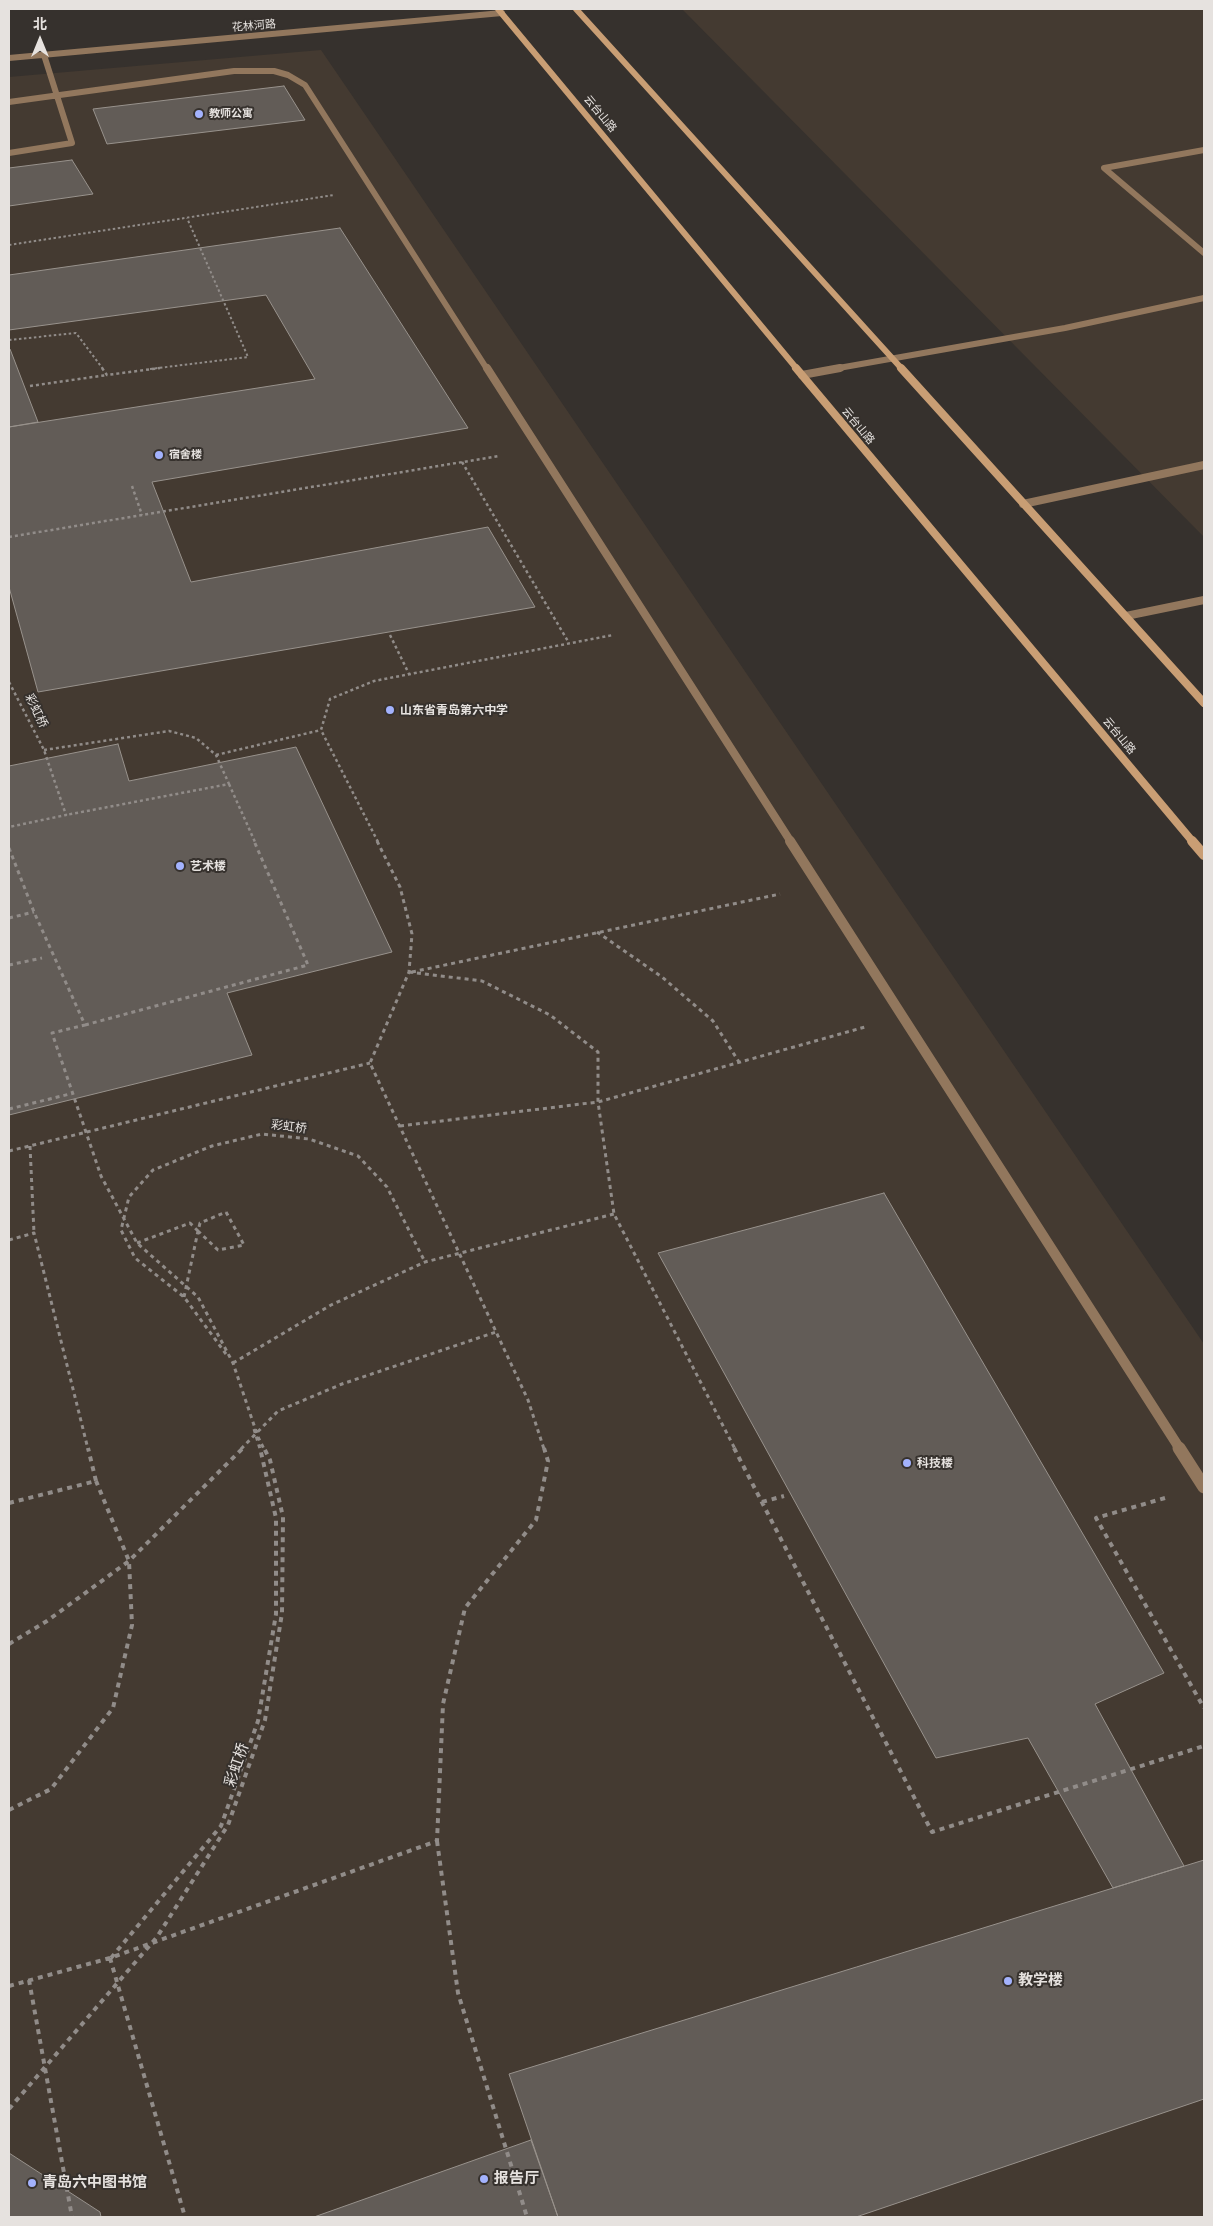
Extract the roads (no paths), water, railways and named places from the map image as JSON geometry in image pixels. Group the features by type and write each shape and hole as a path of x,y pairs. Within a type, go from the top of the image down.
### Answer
{"main road":[{"path":"576,9 1204,703"},
{"name":"云台山路","path":"500,11 1204,855"}],"street":[{"name":"花林河路","path":"9,58 500,11"},
{"path":"9,153 72,143 44,55"},
{"path":"9,102 234,71 274,71 288,75 305,85 1204,1487"},
{"path":"1204,150 1104,168 1204,253"},
{"path":"802,375 1065,328 1204,298"},
{"path":"1023,504 1204,465"},
{"path":"1126,616 1204,600"}],"place":[{"name":"教师公寓","path":"199,114"},
{"name":"宿舍楼","path":"159,455"},
{"name":"山东省青岛第六中学","path":"390,710"},
{"name":"艺术楼","path":"180,866"},
{"name":"科技楼","path":"907,1463"},
{"name":"教学楼","path":"1008,1981"},
{"name":"报告厅","path":"484,2179"},
{"name":"青岛六中图书馆","path":"32,2183"}]}
